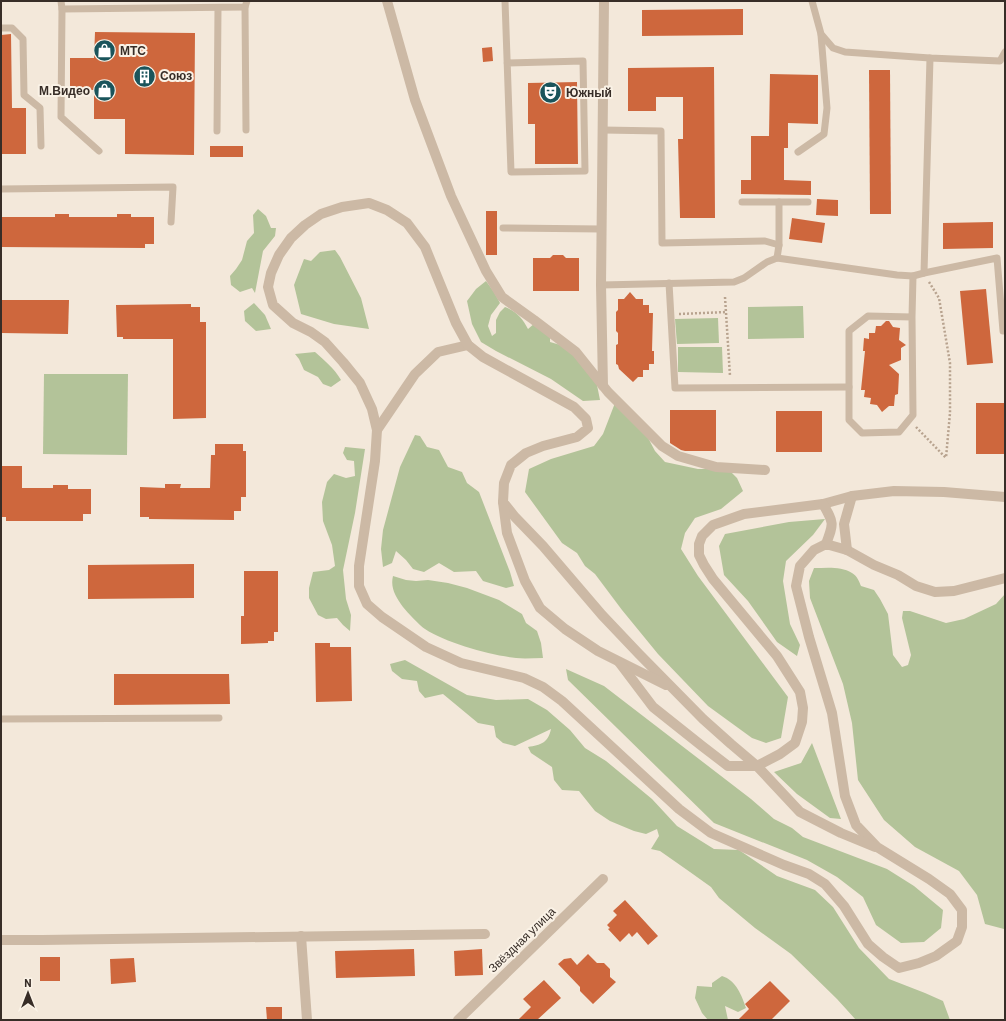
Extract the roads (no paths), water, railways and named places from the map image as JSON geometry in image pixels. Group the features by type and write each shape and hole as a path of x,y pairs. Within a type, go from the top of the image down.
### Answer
{"street":[{"path":"387,1 415,100 451,196 486,271 502,297 576,352 603,386 662,446 678,456 716,467 765,470"},
{"path":"603,386 601,229 604,1"},
{"path":"503,502 602,615 673,688 703,719 757,766 800,812 842,834 877,847 929,879 950,894 962,910 962,927 957,941 936,956 919,963 899,968 868,944 844,906 826,884 809,874 784,865 711,833 678,809 567,706 543,687 524,678 461,663 426,647 382,617 367,604 359,586 359,566 375,461 377,430 372,409 360,383 343,362 325,342 311,332 293,323 273,305 268,287 271,273 279,255 291,238 305,225 321,214 342,207 368,203 387,210 407,223 425,247 456,323 468,345 483,357 574,408 586,419 588,428 577,438 543,446 526,454 511,465 504,484 503,502 507,533 525,581 540,608 565,629 598,652 673,688"},
{"path":"377,430 415,374 438,352 468,345"},
{"path":"619,662 653,707 728,766 757,766 780,754 795,743 802,722 803,708 800,692 777,656 713,579 704,565 699,555 699,544 702,536 713,525 744,514 824,504 852,496 894,491 944,492 1005,497"},
{"path":"847,550 844,524 852,496"},
{"path":"824,504 832,520 832,529 826,544 814,550 800,566 796,586 809,637 832,713 845,796 856,825 877,847"},
{"path":"826,544 847,550 874,565 898,575 916,586 935,592 954,592 1005,578"},
{"name":"Звёздная улица","path":"458,1020 603,879"},
{"path":"1,940 485,934"},
{"path":"301,936 307,1020"}],"lane":[{"path":"505,1 507,63 512,172 585,171 583,61 507,63"},
{"path":"798,152 824,134 827,108 822,34 812,1"},
{"path":"99,151 61,117 62,5 218,8 246,4 246,130"},
{"path":"217,130 218,8"},
{"path":"1,28 12,28 22,39 24,95 40,108 41,146"},
{"path":"822,34 833,48 845,52 1000,61 1005,52"},
{"path":"924,273 930,58"},
{"path":"603,130 661,131 662,243 765,241 779,245"},
{"path":"1,189 173,187 171,222"},
{"path":"742,202 808,202"},
{"path":"777,258 779,245 779,202"},
{"path":"503,228 601,229"},
{"path":"601,285 734,282 744,278 767,262 777,258 896,275 913,276 997,258 1003,331"},
{"path":"912,317 868,316 849,331 849,420 862,433 899,432 913,415 913,276"},
{"path":"669,283 675,388 849,387"},
{"path":"1,719 219,718"}],"place":[{"name":"МТС","path":"105,51"},
{"name":"Союз","path":"145,76"},
{"name":"М.Видео","path":"105,91"},
{"name":"Южный","path":"551,93"}]}
